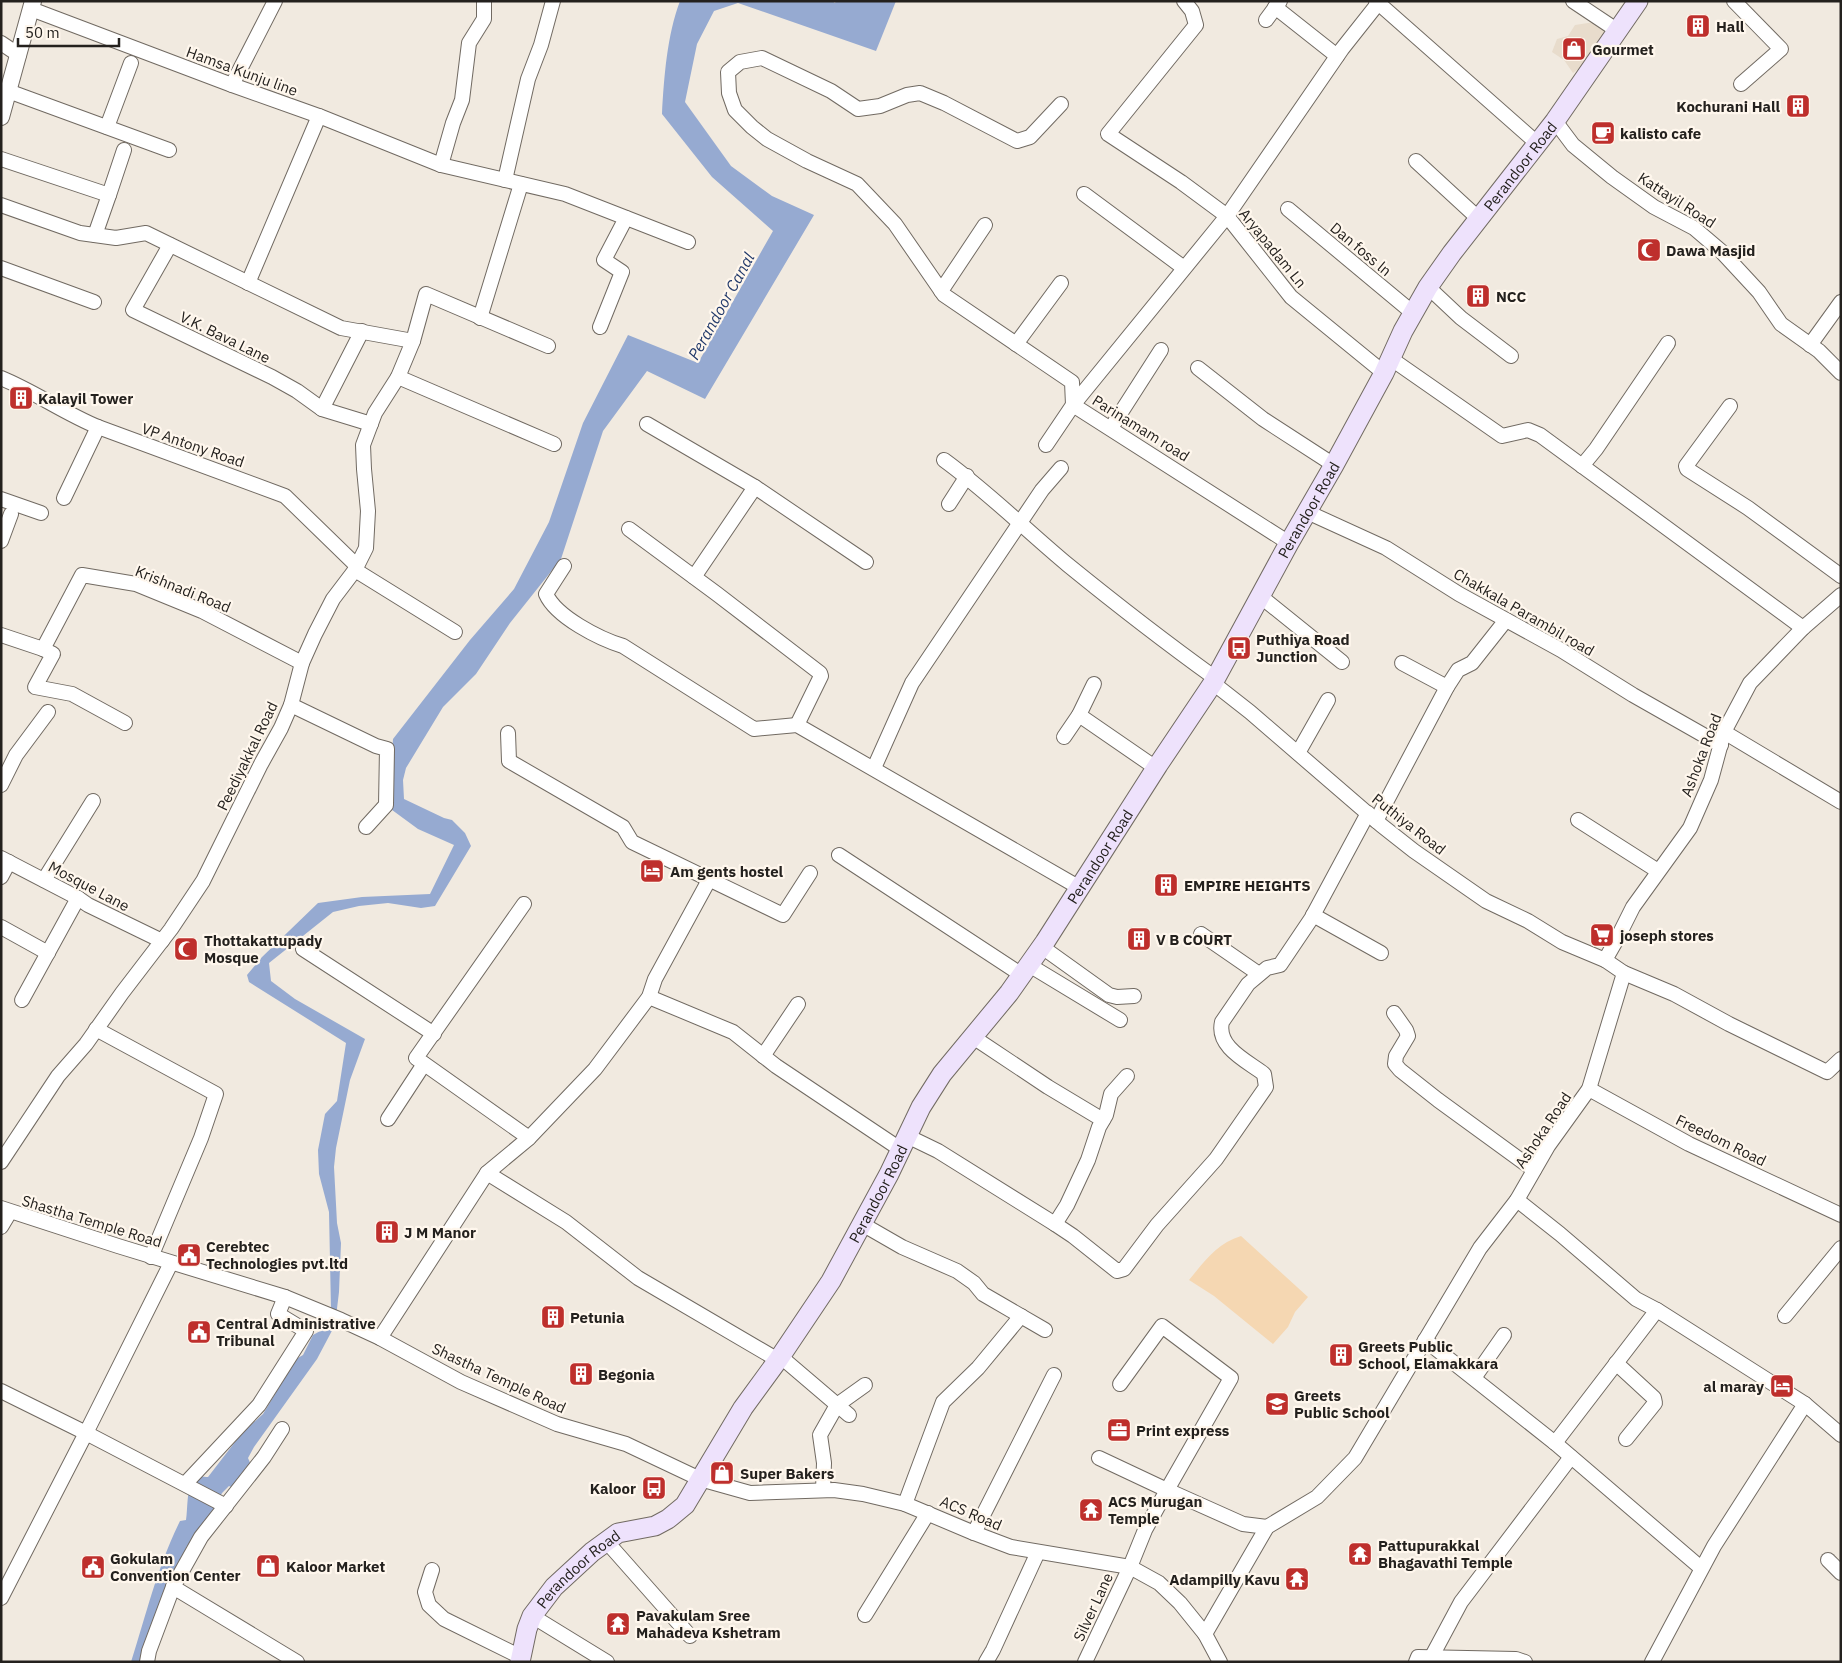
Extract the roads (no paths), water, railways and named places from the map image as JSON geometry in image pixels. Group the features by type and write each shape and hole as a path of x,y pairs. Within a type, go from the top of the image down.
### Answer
{"main road":[{"name":"Perandoor Road","path":"520,1659 532,1616 554,1587 618,1532 655,1526 668,1519 685,1505 743,1408 831,1281 889,1174 903,1142 942,1074 1009,994 1042,947 1214,681 1334,465 1428,287 1452,253 1555,122 1638,1"}],"street":[{"path":"232,85 275,1"},
{"path":"441,165 462,100 469,43 484,20 484,1"},
{"path":"504,180 528,79 541,45 553,1"},
{"name":"Aryapadam Ln","path":"1184,1 1192,11 1196,25 1108,134 1181,182 1227,216 1291,297 1387,365 1502,436 1528,430 1540,435 1803,628"},
{"path":"1573,1 1618,31"},
{"path":"1734,1 1781,49 1741,84"},
{"path":"1046,445 1073,405 1227,216 1337,56 1378,2 1538,144"},
{"path":"1266,20 1277,4 1337,56"},
{"path":"1,117 32,5"},
{"name":"Hamsa Kunju line","path":"32,5 232,85 319,116 441,165 565,194 688,242"},
{"path":"1,43 19,55"},
{"path":"985,225 943,293 895,224 857,184 807,161 767,139 735,110 729,93 728,72 740,62 762,58 831,91 858,109 880,106 907,95 920,93 944,103 1017,141 1030,137 1061,104"},
{"path":"107,127 131,63"},
{"path":"8,91 169,150"},
{"path":"248,283 319,116"},
{"name":"Kattayil Road","path":"1555,122 1574,145 1612,177 1654,207 1694,228 1721,251 1758,292 1781,324 1810,345 1841,373"},
{"path":"94,235 124,150"},
{"path":"1,159 109,195"},
{"path":"1416,161 1479,219"},
{"path":"521,184 480,318 548,346"},
{"path":"1084,194 1184,268"},
{"path":"1,205 94,235 116,238 146,233 340,328 413,341"},
{"name":"Dan foss ln","path":"1288,209 1413,313"},
{"path":"600,327 622,272 604,260 626,218"},
{"name":"V.K. Bava Lane","path":"170,245 133,310 272,377 322,409 370,424"},
{"path":"1,268 94,302"},
{"path":"1016,344 1061,283"},
{"path":"1428,287 1461,318 1510,356"},
{"name":"Parinamam road","path":"943,293 1072,382 1073,405 1289,543"},
{"name":"Peediyakkal Road","path":"1,1162 58,1076 162,941 204,881 291,705 302,663 334,600 356,568 366,548 368,512 363,444 374,413 398,377 413,341 426,294 480,318"},
{"path":"1810,345 1841,302"},
{"path":"322,409 362,331"},
{"path":"1582,466 1596,449 1668,343"},
{"path":"1111,428 1161,350"},
{"path":"1198,368 1263,419 1334,465"},
{"path":"398,377 554,444"},
{"name":"VP Antony Road","path":"1,378 26,388 76,418 285,496 356,568 455,632"},
{"path":"1730,406 1686,466 1687,470 1748,508 1841,576"},
{"path":"647,424 755,487 866,562"},
{"path":"64,498 98,427"},
{"name":"Puthiya Road","path":"944,460 967,476 1067,564 1214,681 1414,851 1486,901 1528,921 1562,942 1605,960"},
{"path":"874,768 912,683 1042,490 1061,468"},
{"path":"949,504 967,476"},
{"path":"694,577 755,487"},
{"path":"1,499 41,513"},
{"name":"Chakkala Parambil road","path":"1308,512 1386,548 1459,594 1561,650 1633,695 1723,738 1841,802"},
{"path":"1,541 11,514"},
{"path":"629,529 820,673 821,676 798,725"},
{"path":"564,566 546,594 549,602 557,611 603,640 623,646 754,729 798,725 1080,888"},
{"name":"Krishnadi Road","path":"43,649 82,575 136,584 202,611 302,663"},
{"name":"Ashoka Road","path":"1605,960 1633,906 1690,828 1711,780 1723,738 1750,683 1803,628 1841,595"},
{"path":"1260,596 1342,662"},
{"path":"649,996 734,1032 776,1066 903,1142 938,1151 1073,1236 1116,1270 1124,1269 1157,1225 1216,1159 1266,1086 1264,1074 1225,1044 1220,1029 1222,1022 1248,984 1267,968 1280,965 1313,915 1458,670 1472,663 1506,620"},
{"path":"1,635 43,649 52,654 35,687 72,694 125,723"},
{"path":"1402,663 1447,687"},
{"path":"1064,738 1080,715 1094,684"},
{"path":"1298,753 1328,700"},
{"path":"291,705 376,746 387,749 386,805 366,827"},
{"path":"1,785 16,755 48,712"},
{"path":"1080,715 1156,768"},
{"path":"508,733 509,761 623,827 632,842 783,915 810,873"},
{"path":"44,880 93,801"},
{"path":"1578,820 1658,871"},
{"path":"839,855 1026,970 1120,1020"},
{"path":"1,878 5,860"},
{"name":"Mosque Lane","path":"5,860 88,905 162,941"},
{"path":"380,1338 487,1173 529,1138 595,1069 649,996 655,979 710,880"},
{"path":"22,1000 78,898"},
{"path":"524,904 416,1058 529,1138"},
{"path":"1313,915 1381,953"},
{"path":"1,926 48,953"},
{"path":"1201,934 1260,974"},
{"path":"1042,947 1109,995 1117,998 1134,996"},
{"path":"303,949 434,1034"},
{"path":"1605,960 1624,973 1674,994 1729,1024 1827,1072 1841,1058"},
{"name":"Ashoka Road","path":"1205,1634 1267,1527 1317,1497 1355,1458 1480,1248 1517,1200 1548,1146 1590,1089 1624,973"},
{"path":"763,1056 798,1004"},
{"path":"1394,1013 1408,1036 1396,1056 1395,1064 1400,1070 1534,1170"},
{"path":"96,1028 216,1094 201,1138 151,1257"},
{"path":"973,1037 1048,1087 1103,1120"},
{"path":"388,1119 424,1064"},
{"path":"1055,1224 1067,1205 1081,1176 1111,1094 1127,1076"},
{"name":"Freedom Road","path":"1590,1089 1689,1144 1841,1215"},
{"path":"487,1173 566,1222 638,1278 779,1358 849,1415"},
{"path":"1517,1200 1636,1299 1657,1310 1805,1404 1841,1435"},
{"path":"1,1227 6,1210"},
{"name":"Shastha Temple Road","path":"6,1210 151,1257 285,1297 380,1338 469,1386 557,1424 626,1444 700,1479"},
{"path":"862,1224 902,1247 957,1271 974,1283 983,1294 1045,1330"},
{"path":"1785,1316 1841,1248"},
{"path":"1,1598 171,1263"},
{"path":"187,1485 259,1405 306,1331 278,1314 285,1297"},
{"path":"1555,1443 1657,1310"},
{"path":"905,1504 943,1402 978,1368 1021,1316"},
{"name":"Silver Lane","path":"1085,1662 1130,1567 1145,1530 1231,1378 1162,1326 1120,1384"},
{"path":"1474,1378 1504,1335"},
{"path":"1425,1340 1571,1456 1702,1568"},
{"path":"1616,1364 1654,1398 1655,1403 1626,1439"},
{"path":"974,1534 1054,1375"},
{"path":"824,1490 824,1463 820,1435 837,1405 865,1385"},
{"path":"1,1391 222,1504"},
{"path":"1652,1662 1714,1546 1805,1404"},
{"path":"146,1662 173,1587 201,1537 222,1504 264,1457 282,1429"},
{"path":"1431,1658 1462,1602 1571,1456"},
{"path":"1099,1458 1243,1524 1267,1527"},
{"name":"ACS Road","path":"700,1479 750,1493 824,1490 863,1494 905,1504 974,1534 1011,1547 1130,1567 1160,1583 1180,1603 1205,1634"},
{"path":"865,1615 928,1513"},
{"path":"606,1541 690,1636"},
{"path":"986,1662 1038,1552"},
{"path":"1828,1560 1841,1573"},
{"path":"432,1570 425,1592 429,1605 444,1619 520,1659"},
{"path":"173,1587 297,1662"},
{"path":"532,1616 607,1662"},
{"path":"1205,1634 1220,1662"},
{"path":"1416,1662 1418,1657 1516,1660 1525,1662"}],"water":[{"path":"680,1 832,1 835,3 836,1 896,1 876,51 738,3 714,11 697,44 685,102 731,166 772,196 814,215 705,399 647,371 603,431 561,559 510,623 476,674 443,707 406,768 403,780 404,799 452,820 465,833 471,846 435,906 421,908 388,903 359,906 333,912 269,963 271,981 295,999 365,1039 350,1080 334,1167 337,1223 341,1243 339,1292 335,1325 317,1359 254,1447 248,1458 251,1465 233,1488 229,1486 222,1493 214,1509 187,1546 168,1587 142,1662 131,1662 165,1556 180,1521 186,1520 190,1485 196,1477 208,1477 242,1433 263,1414 296,1359 303,1355 313,1335 322,1330 331,1309 329,1212 319,1174 318,1150 325,1114 337,1101 346,1043 249,982 247,975 262,957 318,903 362,897 430,894 454,845 418,829 388,807 393,739 470,640 514,589 549,522 583,423 628,335 698,363 773,231 712,177 662,114 669,42"}],"place":[{"name":"Hall","path":"1698,26"},
{"name":"Gourmet","path":"1574,49"},
{"name":"Kochurani Hall","path":"1798,106"},
{"name":"kalisto cafe","path":"1603,133"},
{"name":"Dawa Masjid","path":"1649,250"},
{"name":"NCC","path":"1478,296"},
{"name":"Kalayil Tower","path":"21,398"},
{"name":"Puthiya Road Junction","path":"1239,648"},
{"name":"Am gents hostel","path":"652,871"},
{"name":"EMPIRE HEIGHTS","path":"1166,885"},
{"name":"joseph stores","path":"1602,935"},
{"name":"V B COURT","path":"1139,939"},
{"name":"Thottakattupady Mosque","path":"186,949"},
{"name":"J M Manor","path":"387,1232"},
{"name":"Cerebtec Technologies pvt.ltd","path":"189,1255"},
{"name":"Petunia","path":"553,1317"},
{"name":"Central Administrative Tribunal","path":"199,1332"},
{"name":"Greets Public School, Elamakkara","path":"1341,1355"},
{"name":"Begonia","path":"581,1374"},
{"name":"al maray","path":"1782,1386"},
{"name":"Greets Public School","path":"1277,1404"},
{"name":"Print express","path":"1119,1430"},
{"name":"Super Bakers","path":"722,1473"},
{"name":"Kaloor","path":"654,1488"},
{"name":"ACS Murugan Temple","path":"1091,1510"},
{"name":"Pattupurakkal Bhagavathi Temple","path":"1360,1554"},
{"name":"Kaloor Market","path":"268,1566"},
{"name":"Gokulam Convention Center","path":"93,1567"},
{"name":"Adampilly Kavu","path":"1297,1579"},
{"name":"Pavakulam Sree Mahadeva Kshetram","path":"618,1624"}],"water label":[{"name":"Perandoor Canal","path":"721,306"}]}
